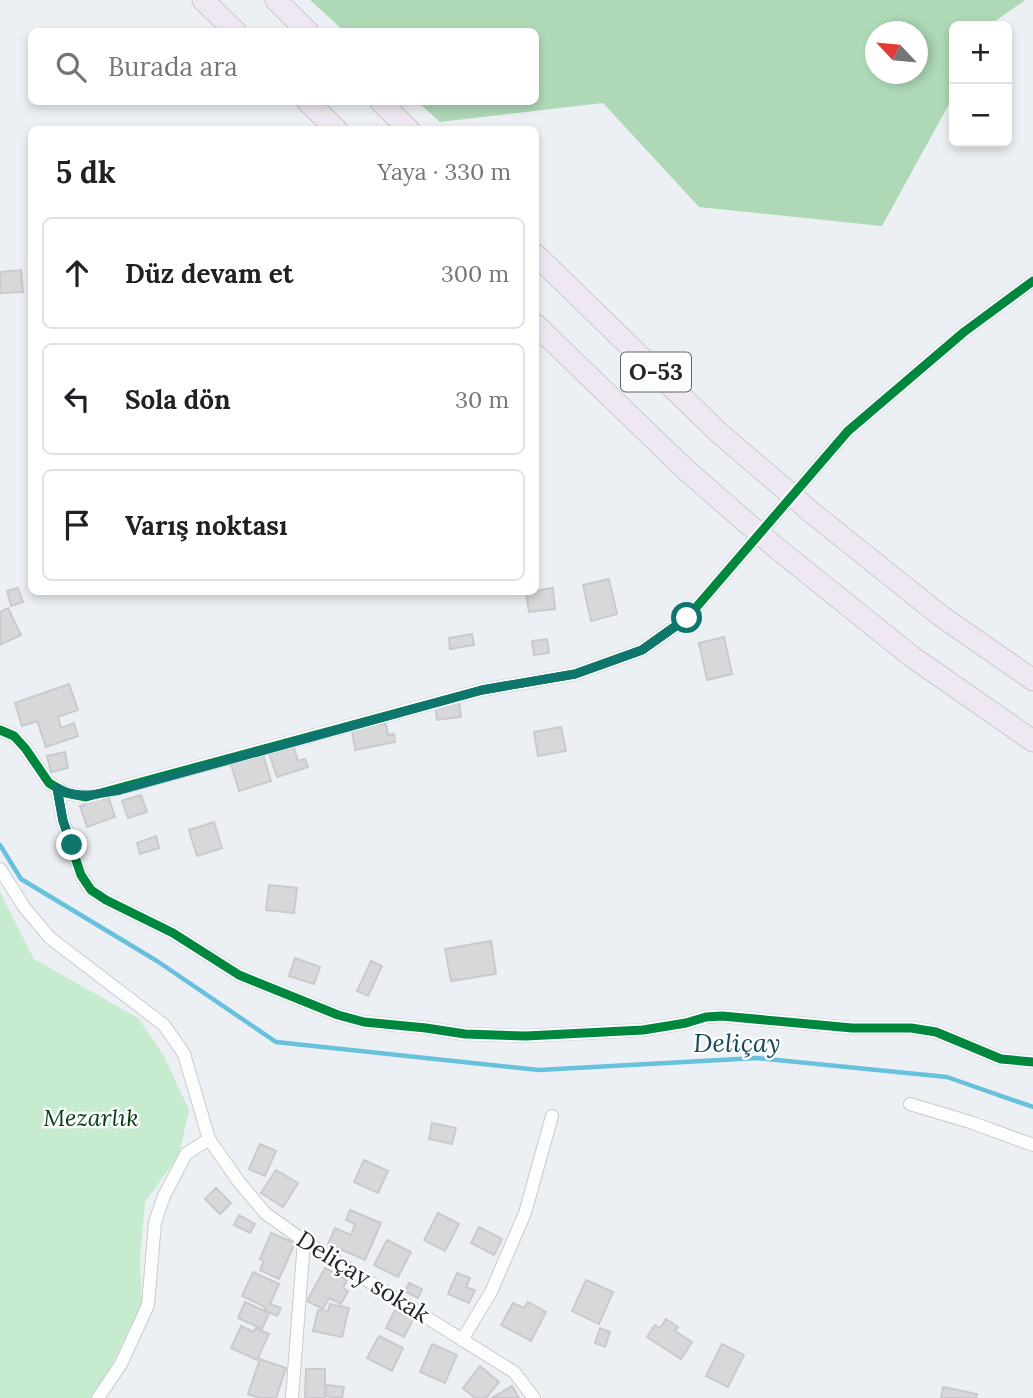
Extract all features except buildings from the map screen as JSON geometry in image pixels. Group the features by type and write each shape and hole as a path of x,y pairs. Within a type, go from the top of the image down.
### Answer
{"highway":[{"path":"203,0 232,28"},
{"path":"275,0 304,28"},
{"path":"312,105 333,126"},
{"path":"384,105 405,126"},
{"name":"O-53","path":"539,258 718,432 811,512 941,616 1033,680"},
{"name":"O-53","path":"539,328 685,469 779,550 911,656 1033,741"}],"street":[{"path":"0,730 14,736 49,783 66,793 86,797 120,790 482,690 575,674 642,650 687,618 848,431 964,332 1033,281"},
{"path":"57,788 63,821 81,875 91,890 106,901 173,933 239,975 314,1006 363,1022 464,1034 526,1036 643,1030 722,1016 852,1028 911,1028 936,1032 1001,1059 1033,1062"},
{"name":"Deliçay sokak","path":"0,869 24,907 50,938 164,1026 184,1054 209,1139 265,1213 304,1241 514,1372 534,1398"},
{"path":"910,1104 1033,1145"},
{"path":"462,1339 491,1292 526,1213 552,1116"},
{"path":"98,1398 121,1364 148,1305 155,1222 164,1196 186,1154 209,1139"},
{"path":"292,1398 304,1241"}],"green space":[{"path":"310,0 1025,0 995,21 949,21 949,104 882,226 699,207 603,103 440,122 421,105 539,105 539,28 341,28"},
{"name":"Mezarlık","path":"0,892 34,959 138,1018 164,1056 189,1110 179,1155 145,1202 140,1259 142,1303 98,1393 91,1398 0,1398"}],"waterway":[{"name":"Deliçay","path":"0,845 21,879 157,961 276,1042 539,1070 757,1058 947,1077 1033,1107"}],"cycle path":[{"path":"0,730 14,736 49,783 66,793 86,797 482,690 575,674 642,650 687,618 848,431 964,332 1033,281"},
{"path":"57,788 63,821 81,875 91,890 173,933 239,975 338,1015 364,1022 465,1034 526,1036 643,1030 722,1016 852,1028 911,1028 936,1032 1001,1059 1033,1062"}],"route":[{"path":"72,845 59,806 57,788 66,793 86,797 120,790 482,690 575,674 642,650 687,618"}]}
